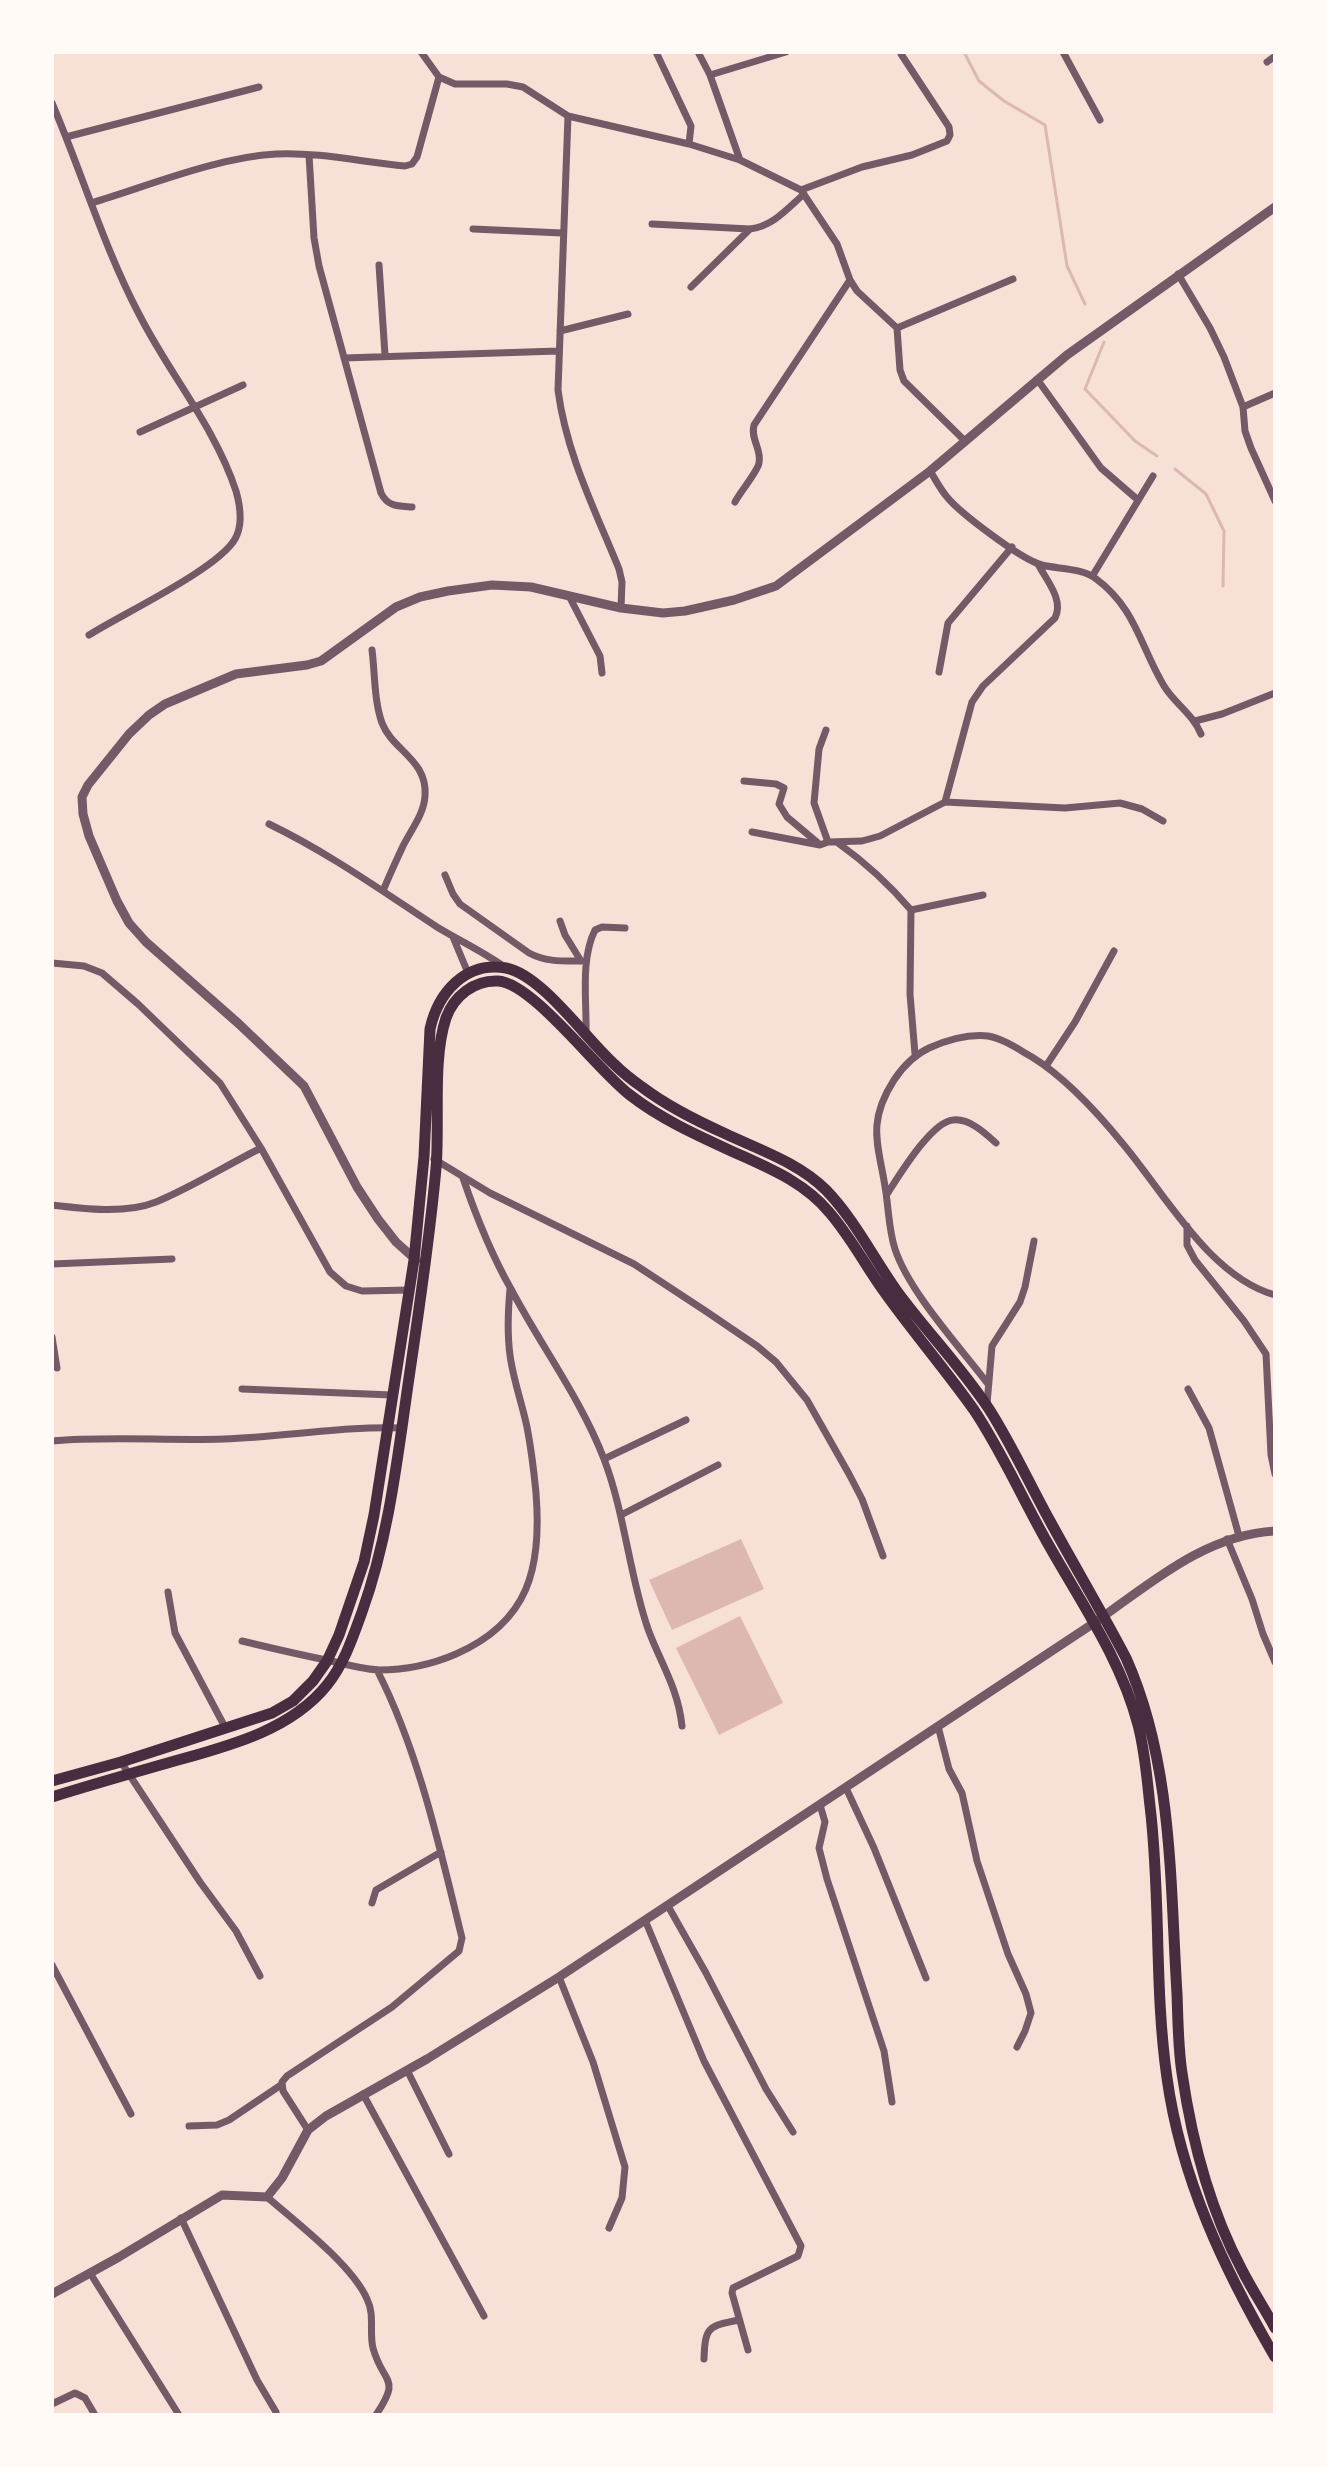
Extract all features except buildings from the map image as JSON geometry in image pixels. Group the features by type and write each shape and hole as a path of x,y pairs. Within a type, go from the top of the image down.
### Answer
{"main road":[{"path":"52,1781 272,1713 293,1701 327,1661 356,1586 374,1515 392,1395 403,1374 423,1291 437,1160 428,1043 433,1013 451,985 468,973 484,968 507,968 534,982 613,1064 643,1088 675,1109 789,1164 826,1190 908,1307 987,1406 1099,1619 1138,1724 1162,1848 1182,2070 1197,2158 1212,2202 1243,2273 1275,2328"},
{"path":"52,1797 234,1743 278,1725 301,1711 324,1689 341,1664 367,1598 388,1518 402,1428 409,1290 424,1157 443,1033 454,1002 466,990 491,981 504,981 532,998 602,1072 654,1113 783,1175 811,1193 827,1208 888,1297 973,1410 1099,1619"},
{"path":"783,1175 789,1164"},
{"path":"374,1515 388,1518"},
{"path":"1162,1848 1162,2025 1177,2133 1200,2206 1232,2280 1275,2357"},
{"path":"1232,2280 1243,2273"}],"street":[{"path":"421,52 439,77 455,84 523,87 568,116 689,144 740,160 802,192 837,244 850,280 865,300 897,328 900,370 904,381 965,441"},
{"path":"656,52 691,126 689,144"},
{"path":"698,52 710,75 740,160"},
{"path":"710,75 786,52"},
{"path":"1063,52 1100,120"},
{"path":"652,224 763,228 772,223 802,192 862,167 912,155 947,141 949,127 901,54"},
{"path":"1267,62 1275,56"},
{"path":"91,203 213,166 275,154 405,166 412,164 417,157 439,77"},
{"path":"66,137 259,87"},
{"path":"52,103 140,317 196,407 226,465 237,494 240,519 236,538 223,553 89,635"},
{"path":"568,116 558,390 562,422 574,460 619,569 621,608"},
{"path":"309,155 317,252 381,493 393,506 412,507"},
{"path":"426,1265 414,1260 378,1219 357,1187 304,1086 129,923 89,836 82,797 88,785 129,734 165,704 236,674 321,661 396,607 420,597 492,585 531,587 621,608 663,613 757,594 776,586 930,471 1037,379 1110,322 1275,207"},
{"path":"473,229 562,233"},
{"path":"691,287 750,229"},
{"path":"379,265 385,355"},
{"path":"1178,274 1210,328 1243,407 1245,431 1251,448 1275,501"},
{"path":"897,328 1013,279"},
{"path":"735,502 759,466 752,432 754,425 850,280"},
{"path":"560,331 628,314"},
{"path":"344,358 558,351"},
{"path":"1037,379 1101,468 1138,500"},
{"path":"140,432 243,385"},
{"path":"1243,407 1275,393"},
{"path":"930,471 958,509 1037,564 1093,575 1130,615 1164,687 1195,721 1201,734"},
{"path":"1093,575 1153,476"},
{"path":"939,672 948,623 1012,547"},
{"path":"945,802 972,702 983,686 1055,618 1059,609 1057,599 1037,564"},
{"path":"569,596 600,656 602,673"},
{"path":"372,650 383,727 412,758 422,774 426,794 422,813 383,891"},
{"path":"1195,721 1234,710 1275,693"},
{"path":"826,730 819,749 814,803 829,843"},
{"path":"744,781 776,784 784,788 779,804 787,817 880,875 911,910 910,994 915,1054"},
{"path":"752,832 829,843 862,841 880,836 945,802 1065,808 1120,803 1142,809 1163,821"},
{"path":"269,824 330,856 453,937 477,948 507,968"},
{"path":"445,875 460,904 529,953 541,959 584,962"},
{"path":"911,910 983,895"},
{"path":"560,921 565,935 584,962"},
{"path":"586,1035 584,962 595,930 602,927 625,928"},
{"path":"453,937 468,973"},
{"path":"1046,1066 1075,1022 1114,951"},
{"path":"52,963 93,968 138,1004 220,1083 261,1148 330,1272 346,1286 362,1291 423,1291"},
{"path":"988,1384 929,1308 896,1251 876,1145 875,1122 884,1095 915,1054 944,1041 989,1036 1011,1044 1046,1066 1099,1116 1198,1240 1239,1279 1259,1291 1275,1295"},
{"path":"887,1194 924,1142 949,1120 962,1120 996,1143"},
{"path":"52,1205 93,1209 154,1203 261,1148"},
{"path":"424,1157 437,1160 463,1178 634,1264 776,1362 807,1400 849,1474 862,1499 883,1556"},
{"path":"463,1178 489,1246 510,1289 557,1368 604,1459 621,1515 648,1630 676,1691 682,1726"},
{"path":"1187,1226 1187,1245 1195,1260 1266,1354 1275,1474"},
{"path":"987,1406 992,1346 1020,1302 1034,1241"},
{"path":"52,1264 172,1259"},
{"path":"242,1641 341,1664 377,1670 398,1669 443,1659 480,1644 510,1618 526,1591 535,1547 536,1494 528,1430 510,1356 507,1320 510,1289"},
{"path":"52,1337 57,1368"},
{"path":"242,1389 392,1395"},
{"path":"1188,1389 1209,1428 1239,1536"},
{"path":"604,1459 686,1420"},
{"path":"52,1441 82,1438 226,1439 335,1429 402,1428"},
{"path":"621,1515 718,1465"},
{"path":"267,2197 282,2178 308,2130 326,2116 559,1977 1169,1570 1227,1539 1275,1531"},
{"path":"1227,1539 1275,1662"},
{"path":"168,1592 175,1633 226,1729"},
{"path":"189,2126 217,2125 229,2120 281,2085 287,2076 392,2007 459,1951 462,1938 441,1852 396,1712 377,1670"},
{"path":"938,1726 949,1769 962,1793 980,1871 1031,2013 1017,2047"},
{"path":"121,1762 236,1931 260,1976"},
{"path":"846,1788 874,1848 926,1978"},
{"path":"820,1805 825,1822 819,1848 824,1869 884,2051 892,2102"},
{"path":"372,1903 376,1890 441,1852"},
{"path":"668,1906 766,2089 793,2132"},
{"path":"645,1920 676,1998 720,2094 801,2246 798,2256 733,2288 748,2350"},
{"path":"52,1965 131,2114"},
{"path":"559,1977 593,2062 625,2167 622,2198 609,2228"},
{"path":"407,2070 449,2154"},
{"path":"281,2085 308,2130"},
{"path":"363,2094 484,2316"},
{"path":"52,2294 222,2195 267,2197 332,2256 367,2298 372,2319 372,2344 391,2392 376,2415"},
{"path":"181,2218 257,2380 276,2412"},
{"path":"90,2273 179,2415"},
{"path":"704,2359 705,2335 711,2327 739,2320"},
{"path":"52,2404 75,2393 85,2398 95,2415"}],"shaded area":[{"path":"741,1539 764,1589 672,1630 649,1580"},
{"path":"740,1616 783,1703 719,1735 676,1648"}],"waterway":[{"path":"964,52 979,81 1004,101 1045,125 1067,266 1085,304"},
{"path":"1104,342 1085,389 1135,441 1157,456"},
{"path":"1175,469 1206,494 1224,531 1223,586"}]}
